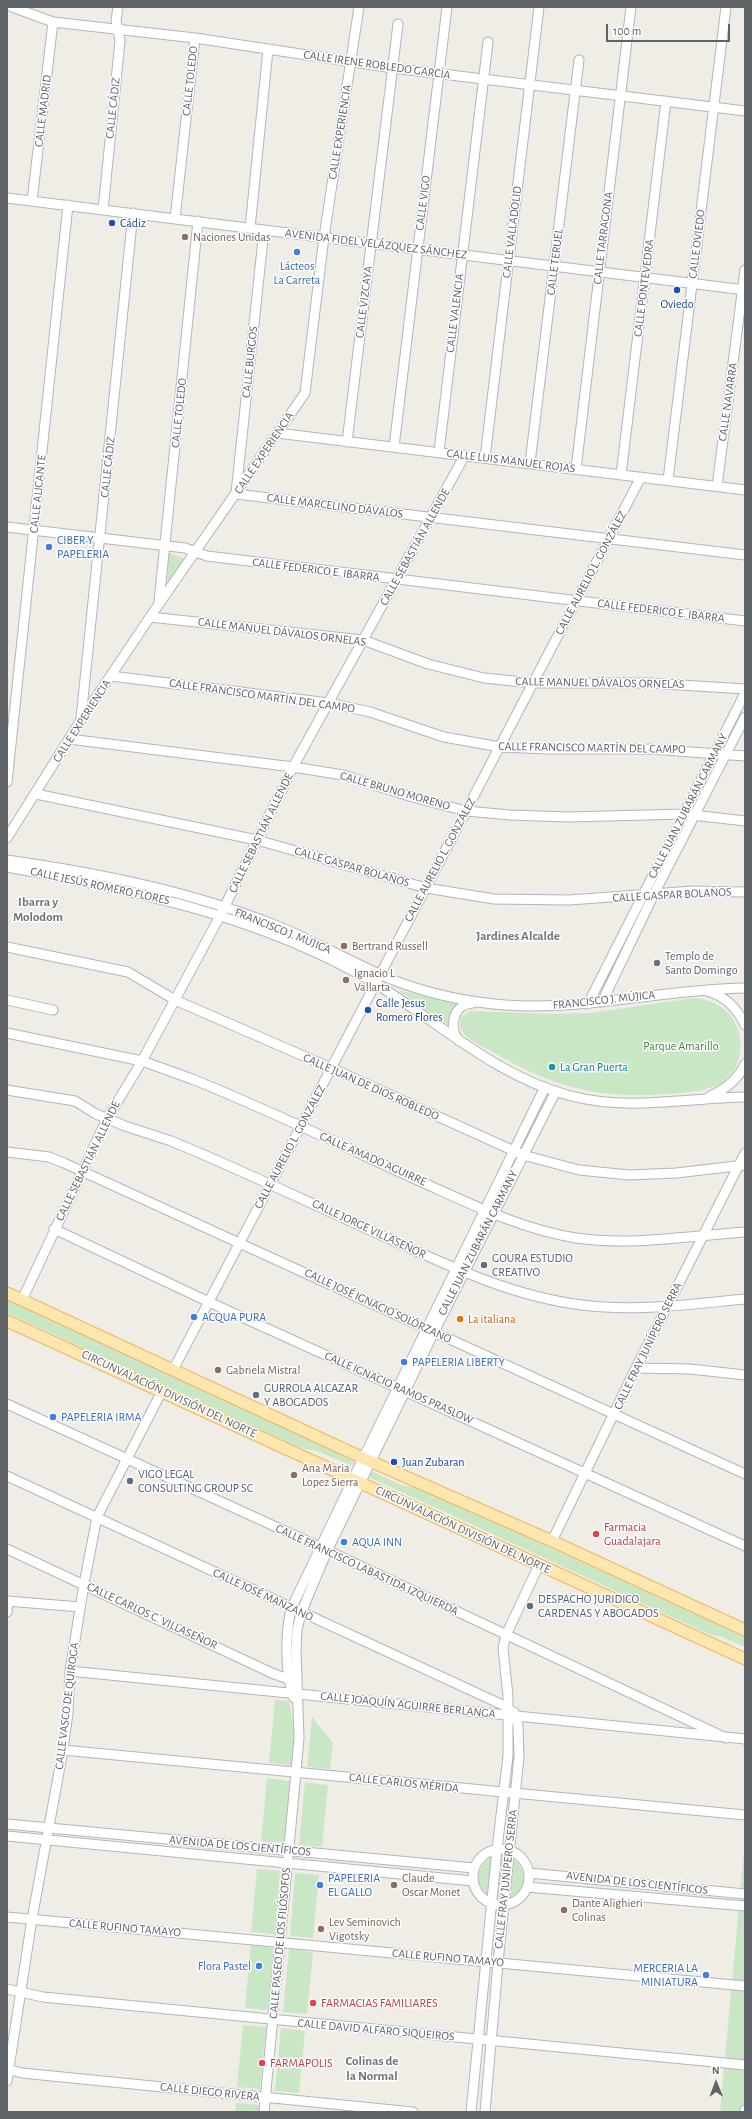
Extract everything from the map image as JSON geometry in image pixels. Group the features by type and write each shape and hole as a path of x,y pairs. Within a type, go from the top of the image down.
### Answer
{"main road":[{"name":"CIRCUNVALACIÓN DIVISIÓN DEL NORTE","path":"7,1293 367,1460 552,1541 745,1630"},
{"name":"CIRCUNVALACIÓN DIVISIÓN DEL NORTE","path":"8,1324 162,1391 745,1659"}],"street":[{"name":"CALLE IRENE ROBLEDO GARCÍA","path":"12,7 53,22 195,38 268,50 439,74 745,111"},
{"name":"CALLE CÁDIZ","path":"103,210 120,41 116,20 118,7"},
{"name":"CALLE EXPERIENCIA","path":"7,838 81,720 150,617 305,393 324,237 359,7"},
{"name":"CALLE VIGO","path":"394,447 447,7"},
{"name":"CALLE VALLADOLID","path":"486,458 539,7"},
{"name":"CALLE TARRAGONA","path":"576,469 631,7"},
{"name":"CALLE OVIEDO","path":"668,480 726,7"},
{"name":"CALLE MADRID","path":"32,201 53,22"},
{"name":"CALLE VIZCAYA","path":"348,442 398,24"},
{"name":"CALLE TOLEDO","path":"175,219 195,38"},
{"name":"CALLE VALENCIA","path":"439,452 488,42"},
{"path":"250,228 268,50"},
{"name":"CALLE TERUEL","path":"530,463 579,60"},
{"name":"CALLE PONTEVEDRA","path":"620,475 666,101"},
{"name":"AVENIDA FIDEL VELÁZQUEZ SÁNCHEZ","path":"7,198 744,289"},
{"name":"CALLE ALICANTE","path":"7,782 68,205"},
{"name":"CALLE CÁDIZ","path":"81,720 134,213"},
{"name":"CALLE TOLEDO","path":"159,604 198,221"},
{"name":"CALLE BURGOS","path":"236,494 264,230"},
{"name":"CALLE NAVARRA","path":"717,486 744,289 745,270"},
{"name":"CALLE LUIS MANUEL ROJAS","path":"277,433 745,490"},
{"name":"CALLE SEBASTIÁN ALLENDE","path":"22,1300 107,1118 142,1062 225,907 293,767 466,455"},
{"name":"CALLE AURELIO L. GONZÁLEZ","path":"173,1370 641,477"},
{"name":"CALLE MARCELINO DÁVALOS","path":"236,494 745,555"},
{"name":"CALLE FEDERICO E. IBARRA","path":"7,527 165,545 185,548 207,556 745,621"},
{"name":"CALLE MANUEL DÁVALOS ORNELAS","path":"150,617 363,640 428,664 484,678 533,683 649,683 745,689"},
{"name":"CALLE FRANCISCO MARTÍN DEL CAMPO","path":"111,676 329,703 370,712 444,737 500,747 546,749 651,749 714,752 745,756"},
{"name":"CALLE JUAN ZUBARÁN CARMANY","path":"588,1004 745,693"},
{"name":"CALLE JUAN ZUBARÁN CARMANY","path":"602,1002 654,894 745,717"},
{"name":"CALLE BRUNO MORENO","path":"69,739 293,767 342,775 409,796 466,811 510,815 568,817 684,814 745,821"},
{"name":"CALLE GASPAR BOLAÑOS","path":"36,794 257,840 426,888 494,899 569,900 693,891 745,892"},
{"name":"FRANCISCO J. MÚJICA","path":"7,860 126,880 225,907 306,938 380,975 433,993 478,1003 532,1007 588,1004 701,989 745,988"},
{"name":"CALLE JESÚS ROMERO FLORES","path":"7,867 129,890 220,916 309,950 376,984 460,1042 505,1068 556,1091 587,1100 619,1104 648,1104 705,1098 745,1096"},
{"name":"CALLE JUAN DE DIOS ROBLEDO","path":"7,947 128,972 174,1000 331,1068 522,1155 579,1170 629,1175 676,1173 742,1165"},
{"path":"701,989 724,998 732,1004 745,1025"},
{"path":"7,1000 53,1010"},
{"path":"460,1042 454,1031 454,1016 462,1006 478,1003"},
{"name":"CALLE AMADO AGUIRRE","path":"7,1032 142,1062 220,1090 489,1212 542,1231 598,1240 643,1242 745,1232"},
{"path":"705,1098 729,1086 739,1076 745,1064"},
{"name":"CALLE JUAN ZUBARÁN CARMANY","path":"357,1481 489,1212 514,1152 545,1087"},
{"name":"CALLE JORGE VILLASEÑOR","path":"7,1090 75,1101 107,1118 171,1141 270,1184 460,1271 517,1292 563,1302 604,1307 668,1307 745,1299"},
{"name":"CALLE JUAN ZUBARÁN CARMANY","path":"489,1212 522,1155 556,1091"},
{"name":"CALLE JOSÉ IGNACIO SOLÓRZANO","path":"7,1152 48,1157 82,1171 745,1474"},
{"name":"CALLE FRAY JUNÍPERO SERRA","path":"552,1541 636,1368 703,1236 742,1165 745,1153"},
{"name":"CALLE IGNACIO RAMOS PRASLOW","path":"54,1230 745,1546"},
{"path":"636,1368 690,1369 745,1375"},
{"name":"CALLE VASCO DE QUIROGA","path":"7,2081 32,1919 48,1840 63,1750 68,1714 70,1671 84,1584 97,1517 162,1391"},
{"name":"CALLE FRANCISCO LABASTIDA IZQUIERDA","path":"7,1404 324,1549 726,1738"},
{"name":"CALLE JOSÉ MANZANO","path":"7,1476 301,1613 510,1713"},
{"name":"CALLE PASEO DE LOS FILÓSOFOS","path":"264,2112 299,1738 294,1681 288,1650 289,1620 291,1609 324,1549 357,1481"},
{"name":"CALLE CARLOS C. VILLASEÑOR","path":"7,1549 294,1681"},
{"name":"CALLE PASEO DE LOS FILÓSOFOS","path":"294,1681 296,1643 301,1613 324,1549"},
{"name":"CALLE FRAY JUNÍPERO SERRA","path":"485,2112 519,1747 510,1713 503,1662 503,1648 506,1634 539,1565"},
{"path":"7,1612 8,1601 80,1607"},
{"name":"CALLE JOAQUÍN AGUIRRE BERLANGA","path":"70,1671 296,1697 510,1713 745,1739"},
{"name":"CALLE FRAY JUNÍPERO SERRA","path":"471,2112 497,1849 509,1746 510,1713 508,1696"},
{"name":"CALLE CARLOS MÉRIDA","path":"63,1750 745,1815"},
{"name":"AVENIDA DE LOS CIENTÍFICOS","path":"7,1824 474,1868"},
{"name":"AVENIDA DE LOS CIENTÍFICOS","path":"7,1836 473,1881"},
{"path":"497,1849 509,1850 523,1859 529,1873 527,1886 519,1898 504,1905 492,1904 479,1895 473,1881 474,1868 482,1856 497,1849"},
{"name":"AVENIDA DE LOS CIENTÍFICOS","path":"529,1873 745,1894"},
{"name":"AVENIDA DE LOS CIENTÍFICOS","path":"527,1886 745,1906"},
{"name":"CALLE RUFINO TAMAYO","path":"7,1917 745,1986"},
{"name":"CALLE DAVID ALFARO SIQUEIROS","path":"7,1989 43,1997 745,2065"},
{"name":"CALLE DIEGO RIVERA","path":"8,2069 22,2073 413,2112"}],"green space":[{"path":"169,553 185,559 167,585"},
{"path":"398,990 457,1004 450,1013 448,1025"},
{"name":"Parque Amarillo","path":"693,998 716,1004 725,1010 737,1027 740,1038 740,1049 735,1068 724,1081 698,1091 685,1093 641,1095 618,1094 576,1088 556,1082 515,1064 469,1039 462,1032 460,1027 461,1017 470,1011 553,1014 591,1013"},
{"path":"7,1300 353,1458 354,1464 350,1465 317,1451 301,1448 7,1313"},
{"path":"373,1472 404,1486 418,1487 745,1637 745,1647 720,1636 711,1635 371,1478 369,1474"},
{"path":"275,1700 289,1701 295,1733 292,1765 269,1763"},
{"path":"312,1717 333,1743 330,1769 307,1767"},
{"path":"267,1778 290,1781 284,1843 261,1841"},
{"path":"305,1782 328,1785 322,1847 299,1845"},
{"path":"745,1840 745,2112 720,2112"},
{"path":"500,1855 506,1855 501,1900 495,1900"},
{"path":"491,1857 487,1896 480,1886 478,1875 482,1865"},
{"path":"514,1859 521,1869 523,1880 520,1890 510,1898"},
{"path":"257,1869 280,1871 275,1934 251,1932"},
{"path":"295,1873 319,1875 313,1938 290,1936"},
{"path":"251,1945 274,1948 268,2010 245,2008"},
{"path":"289,1949 313,1952 307,2014 283,2012"},
{"path":"243,2025 266,2027 260,2089 237,2087"},
{"path":"281,2028 305,2031 299,2093 275,2091"},
{"path":"236,2103 260,2105 259,2112 235,2112"}],"place":[{"name":"Cádiz","path":"112,223"},
{"name":"Naciones Unidas","path":"185,237"},
{"name":"Lácteos La Carreta","path":"297,252"},
{"name":"Oviedo","path":"677,290"},
{"name":"CIBER Y PAPELERIA","path":"49,547"},
{"name":"Bertrand Russell","path":"344,946"},
{"name":"Templo de Santo Domingo","path":"657,963"},
{"name":"Ignacio L Vallarta","path":"346,980"},
{"name":"Calle Jesus Romero Flores","path":"368,1010"},
{"name":"La Gran Puerta","path":"552,1067"},
{"name":"GOURA ESTUDIO CREATIVO","path":"484,1265"},
{"name":"ACQUA PURA","path":"194,1317"},
{"name":"La italiana","path":"460,1319"},
{"name":"PAPELERIA LIBERTY","path":"404,1362"},
{"name":"Gabriela Mistral","path":"218,1370"},
{"name":"GURROLA ALCAZAR Y ABOGADOS","path":"256,1395"},
{"name":"PAPELERIA IRMA","path":"53,1417"},
{"name":"Juan Zubaran","path":"394,1462"},
{"name":"Ana Maria Lopez Sierra","path":"294,1475"},
{"name":"VIGO LEGAL CONSULTING GROUP SC","path":"130,1481"},
{"name":"Farmacia Guadalajara","path":"596,1534"},
{"name":"AQUA INN","path":"344,1542"},
{"name":"DESPACHO JURIDICO CARDENAS Y ABOGADOS","path":"530,1606"},
{"name":"PAPELERIA EL GALLO","path":"320,1885"},
{"name":"Claude Oscar Monet","path":"394,1885"},
{"name":"Dante Alighieri Colinas","path":"564,1910"},
{"name":"Lev Seminovich Vigotsky","path":"321,1929"},
{"name":"Flora Pastel","path":"259,1966"},
{"name":"MERCERIA LA MINIATURA","path":"706,1975"},
{"name":"FARMACIAS FAMILIARES","path":"313,2003"},
{"name":"FARMAPOLIS","path":"262,2063"}],"district":[{"name":"Ibarra y Molodom","path":"38,910"},
{"name":"Jardines Alcalde","path":"518,936"},
{"name":"Colinas de la Normal","path":"372,2068"}]}
